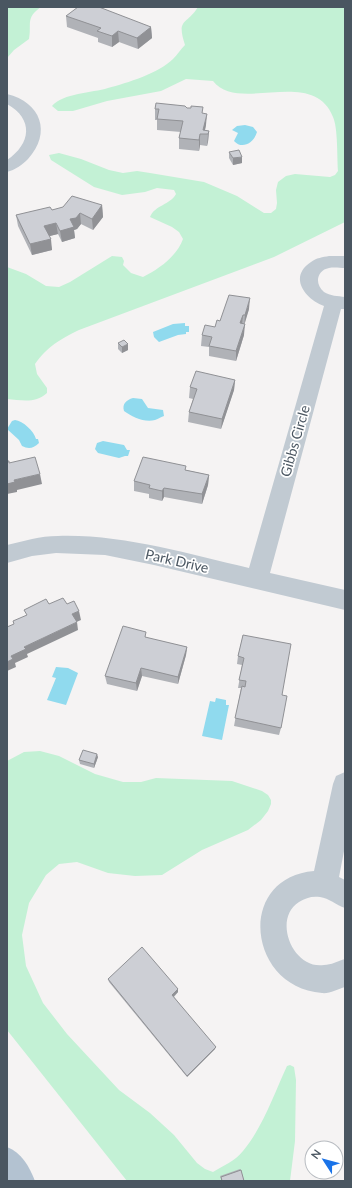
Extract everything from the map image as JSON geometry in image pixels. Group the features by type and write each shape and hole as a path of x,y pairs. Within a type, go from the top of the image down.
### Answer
{"main road":[{"path":"7,1162 20,1181"}],"street":[{"path":"7,98 16,102 27,111 33,122 35,133 33,141 27,151 7,168"},
{"name":"Gibbs Circle","path":"257,580 340,303 323,299 314,293 308,285 308,277 312,270 320,264 345,262"},
{"name":"Park Drive","path":"7,554 47,544 89,544 130,550 345,600"},
{"path":"345,784 335,890 307,884 291,891 284,896 275,912 272,930 273,939 281,957 287,964 303,976 318,980 330,979 345,973"}],"green space":[{"path":"7,7 41,7 31,18 29,39 14,50 7,58"},
{"path":"198,7 345,7 345,222 274,257 79,330 60,340 49,348 35,364 37,374 47,388 47,393 38,399 33,400 7,399 7,267 26,274 46,286 59,287 70,282 112,256 122,257 124,261 123,265 131,273 143,277 167,261 176,251 183,239 179,232 172,227 150,217 155,210 173,198 176,194 174,190 157,188 145,192 122,195 94,187 51,160 49,155 59,153 81,159 109,170 123,173 137,171 204,182 237,196 264,213 271,213 276,209 276,190 278,182 286,176 295,174 330,177 335,175 338,171 337,135 335,122 323,102 309,94 293,92 239,93 225,90 213,81 186,79 161,91 107,101 73,111 58,111 52,106 63,98 116,86 160,69 173,59 185,45 182,26"},
{"path":"40,751 59,756 95,774 123,782 141,782 156,778 232,781 262,791 268,795 271,800 268,811 261,820 248,830 202,850 162,875 135,876 108,873 77,862 59,864 46,875 29,903 22,935 26,966 43,1003 67,1034 119,1090 150,1113 174,1135 197,1163 205,1169 213,1172 240,1155 250,1142 262,1121 287,1066 290,1065 294,1067 296,1080 295,1141 290,1181 127,1181 7,1030 7,761 24,752"}],"water":[{"path":"245,125 253,127 257,132 251,142 244,145 237,144 234,141 238,133 232,130 237,126"},
{"path":"185,323 185,326 189,326 189,332 186,332 186,334 178,335 159,342 154,337 153,332 173,324"},
{"path":"133,398 142,399 148,408 163,410 164,416 155,420 147,421 139,419 124,411 124,404"},
{"path":"15,420 28,427 36,439 38,439 39,443 30,448 22,446 19,440 7,429 12,421"},
{"path":"103,441 124,445 127,450 130,450 128,456 119,458 98,453 95,449 97,443"},
{"path":"56,667 68,668 78,673 66,705 47,700 56,678 52,677"},
{"path":"216,698 226,700 226,705 229,705 222,740 202,736 210,701 215,702"}],"building":[{"path":"78,7 99,7 151,27 137,38 118,31 112,36 97,31 101,28 66,16"},
{"path":"156,103 185,106 187,108 191,108 191,106 203,107 202,113 207,114 203,130 209,131 208,134 200,134 199,140 179,138 183,121 157,119 159,109 155,109"},
{"path":"239,150 242,157 233,158 229,152"},
{"path":"72,196 102,205 92,219 80,213 76,218 70,219 74,227 60,231 56,223 44,226 51,239 30,244 16,215 50,207 52,210 63,207"},
{"path":"229,295 250,298 245,315 243,315 240,323 245,324 236,351 209,346 212,337 202,335 205,325 215,327 217,320 220,321"},
{"path":"124,340 128,344 122,347 118,343"},
{"path":"196,371 235,380 222,419 189,412 197,389 190,387"},
{"path":"35,457 40,474 14,480 15,482 7,484 7,461 9,461 9,463"},
{"path":"143,457 186,466 185,470 209,475 202,494 164,488 162,491 149,488 150,485 134,481"},
{"path":"63,598 67,604 74,601 79,611 72,614 77,622 24,647 26,649 11,656 13,659 7,662 7,627 14,624 13,621 27,615 24,610 46,599 49,604"},
{"path":"123,626 146,632 145,637 187,647 178,677 141,668 136,683 105,676"},
{"path":"243,635 291,644 282,695 287,696 281,728 235,718 242,686 245,687 246,681 239,680 244,658 238,656"},
{"path":"83,750 97,754 94,764 79,760"},
{"path":"142,947 178,989 172,995 216,1047 187,1076 108,979"},
{"path":"241,1170 244,1181 222,1181 221,1177"}]}
